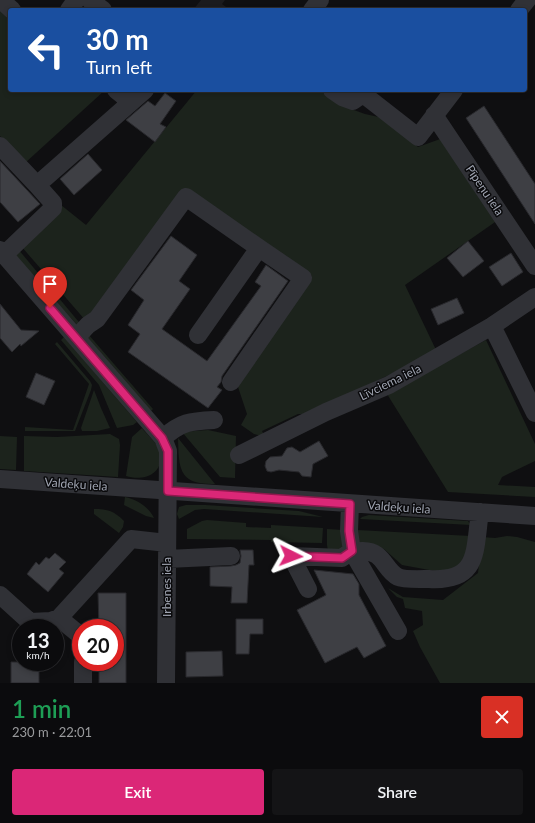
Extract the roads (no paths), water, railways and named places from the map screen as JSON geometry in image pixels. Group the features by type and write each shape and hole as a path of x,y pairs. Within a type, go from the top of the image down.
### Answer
{"street":[{"path":"1,0 10,8"},
{"path":"90,0 100,8"},
{"path":"314,8 320,0"},
{"path":"521,8 527,0"},
{"path":"118,92 131,102"},
{"path":"36,185 142,92"},
{"path":"335,92 352,101 363,94 418,137 452,92"},
{"name":"Pīpeņu iela","path":"434,115 535,266"},
{"path":"0,146 53,203 53,208 2,252 162,438 175,428 193,421 214,420"},
{"path":"76,338 88,325 97,319 186,196 303,278 231,382"},
{"path":"198,335 259,248"},
{"name":"Līvciema iela","path":"239,455 326,412 389,385 492,326 535,297"},
{"path":"492,326 535,413"},
{"name":"Irbenes iela","path":"162,438 168,451 166,683"},
{"name":"Valdeķu iela","path":"0,479 535,516"},
{"path":"350,504 349,531 352,551 398,631"},
{"path":"308,589 291,556 342,558 352,551 370,551 379,556 399,578 443,580 465,572 474,558 480,512"},
{"path":"5,593 30,622 50,621 59,618 131,539 167,551 231,556"},
{"path":"59,618 72,629"},
{"path":"83,671 83,683"}]}
